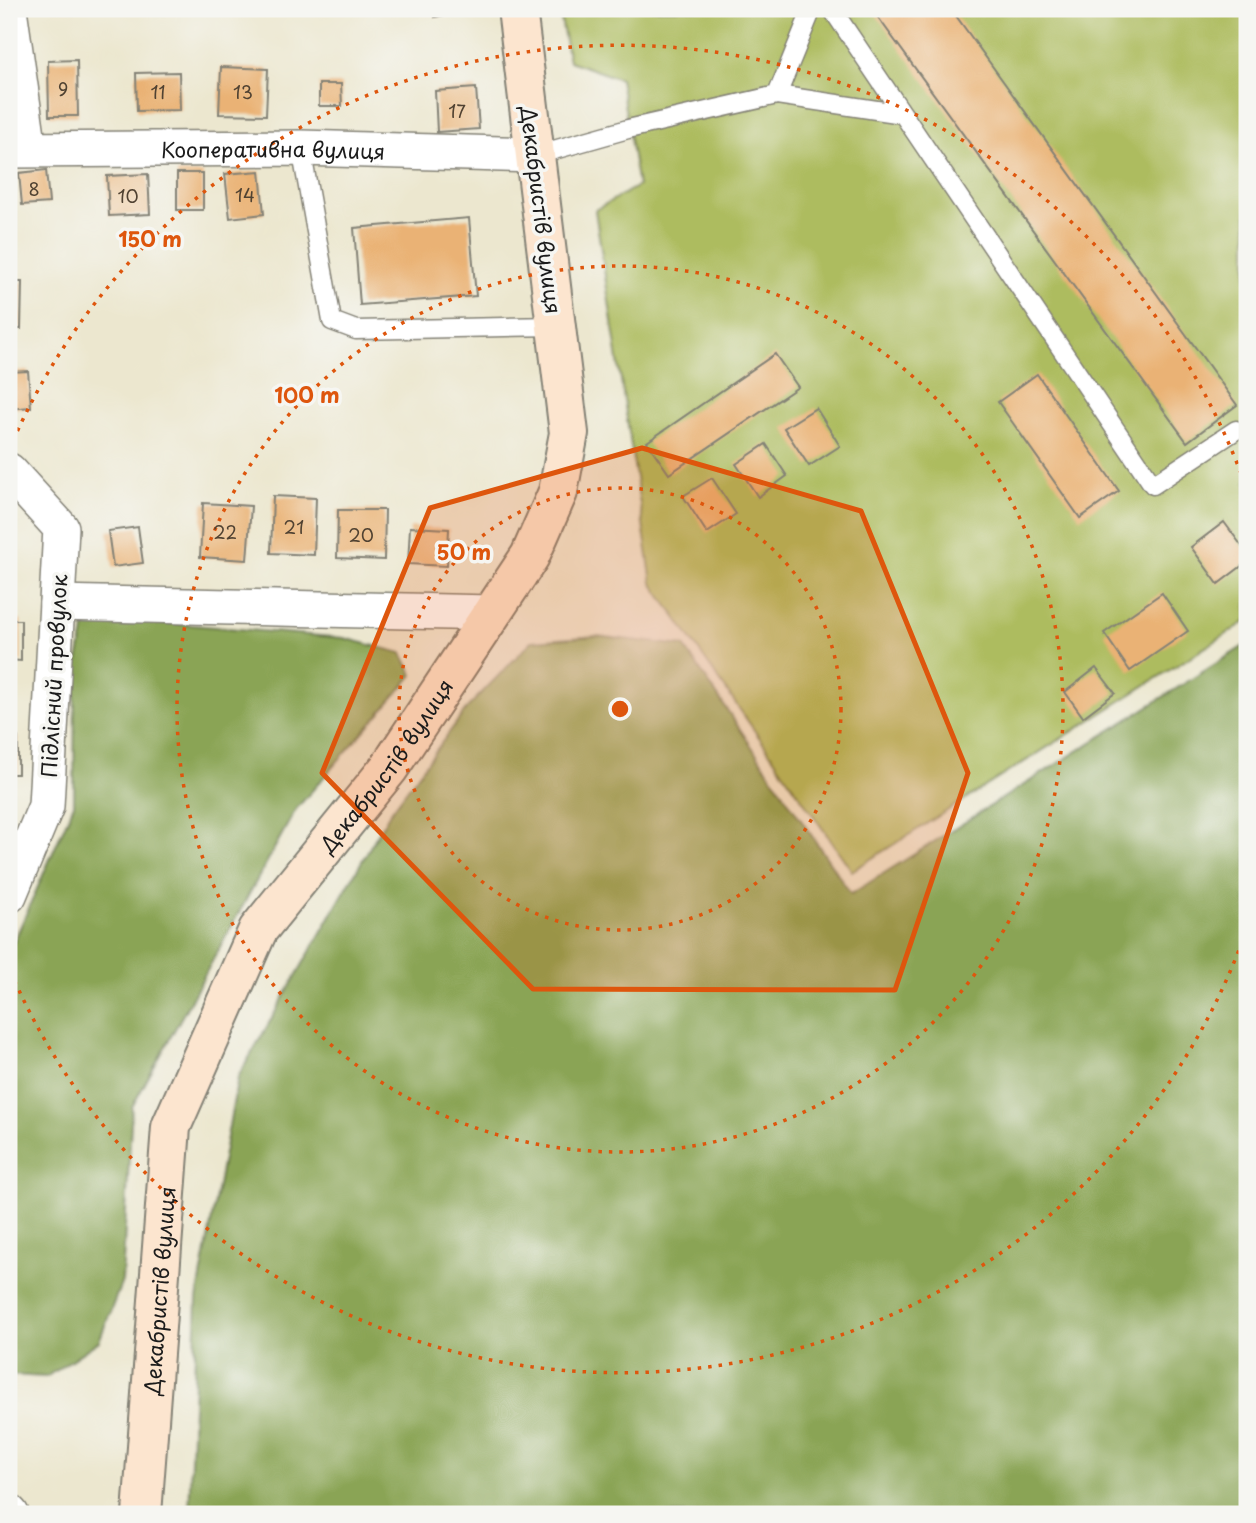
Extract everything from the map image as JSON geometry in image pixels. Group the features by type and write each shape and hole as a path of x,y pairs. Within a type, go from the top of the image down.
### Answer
{"street":[{"path":"9,9 19,149"},
{"name":"Декабристів вулиця","path":"142,1514 171,1127 258,930 389,768 530,556 558,492 569,433 517,9"},
{"name":"Кооперативна вулиця","path":"19,149 301,148 536,155"},
{"name":"Підлісний провулок","path":"9,471 61,528 46,806 9,895"},
{"path":"57,603 492,613"}],"lane":[{"path":"777,95 811,9"},
{"path":"832,9 1153,485 1236,429"},
{"path":"536,155 628,129 777,95 903,114"},
{"path":"301,148 332,321 356,330 556,326"}],"highlighted area":[{"path":"642,448 861,511 968,773 895,990 533,989 322,773 430,508"}],"green space":[{"path":"559,9 1247,9 1247,621 852,871 652,583 595,210 638,186 620,79 569,61"},
{"path":"87,616 344,638 402,653 413,675 296,809 132,1107 122,1281 99,1341 46,1377 9,1375 9,953 74,804 75,675"},
{"path":"597,636 684,646 851,894 1247,644 1247,1514 189,1514 197,1299 238,1077 389,814 468,707 532,641"}],"building":[{"path":"433,9 467,9 467,10 435,17"},
{"path":"872,9 951,9 1237,405 1187,442"},
{"path":"77,60 78,116 49,116 48,61"},
{"path":"221,67 268,69 266,115 219,114"},
{"path":"179,72 180,110 137,111 136,73"},
{"path":"319,84 341,84 342,106 319,106"},
{"path":"476,88 479,129 437,132 435,91"},
{"path":"46,170 49,203 22,205 19,173"},
{"path":"260,171 264,214 230,218 225,174"},
{"path":"177,173 203,173 203,210 177,210"},
{"path":"148,174 150,214 109,216 107,176"},
{"path":"469,218 476,296 360,305 354,228"},
{"path":"9,282 22,282 21,329 9,329"},
{"path":"775,354 798,387 669,474 647,442"},
{"path":"28,371 31,407 9,409 9,372"},
{"path":"1037,374 1119,491 1080,518 998,402"},
{"path":"816,408 840,446 809,466 784,428"},
{"path":"766,444 787,476 758,497 736,464"},
{"path":"712,478 736,514 707,533 683,496"},
{"path":"273,496 316,498 314,555 271,553"},
{"path":"203,503 251,506 247,560 200,557"},
{"path":"338,510 385,510 384,560 337,558"},
{"path":"9,519 13,519 14,563 9,563"},
{"path":"1224,522 1247,553 1247,562 1218,584 1191,547"},
{"path":"138,527 143,563 113,567 108,531"},
{"path":"410,527 449,529 447,566 408,564"},
{"path":"1162,593 1188,631 1130,671 1104,633"},
{"path":"9,620 21,620 21,661 9,660"},
{"path":"1096,668 1115,693 1083,717 1065,692"},
{"path":"9,737 18,737 18,774 9,774"}]}
